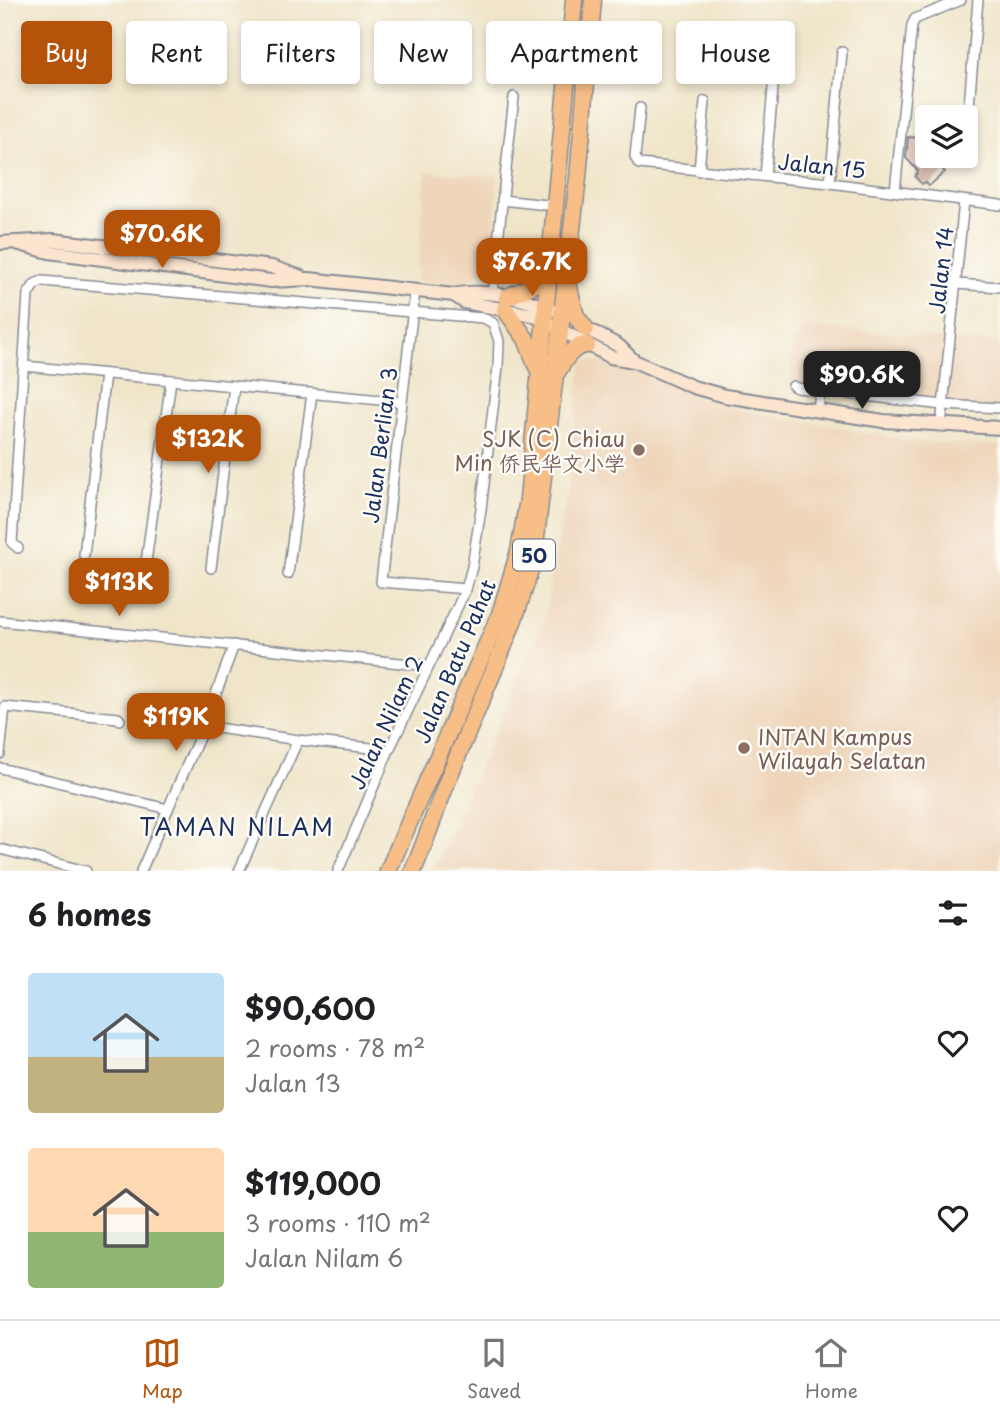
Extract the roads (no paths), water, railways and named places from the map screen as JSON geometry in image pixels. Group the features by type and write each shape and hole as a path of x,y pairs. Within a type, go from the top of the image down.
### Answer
{"highway":[{"name":"Jalan Batu Pahat","path":"388,871 500,614 519,551 547,375 561,323 558,269 548,205 574,0"},
{"name":"Jalan Batu Pahat","path":"413,871 453,766 502,653 534,554 547,375 545,314 578,178 593,0"},
{"path":"558,269 586,337 547,375 501,300 534,285 558,269"},
{"path":"424,786 444,768 453,766 446,735"}],"street":[{"path":"895,191 912,25 915,19 961,0"},
{"path":"969,105 978,0"},
{"path":"830,183 842,52"},
{"path":"765,176 773,84"},
{"path":"501,300 502,200 514,97"},
{"path":"699,171 705,101"},
{"name":"Jalan 15","path":"640,108 635,157 639,164 830,183 1000,205"},
{"path":"502,200 548,205"},
{"name":"Jalan 14","path":"941,426 964,201"},
{"path":"0,243 16,243 49,252 271,281 309,279 454,295 467,292 501,300"},
{"name":"Jalan Nilam 2","path":"18,548 12,543 28,294 35,284 42,281 413,312 488,319 493,323 498,333 498,367 482,498 466,589 389,750 338,871"},
{"path":"956,284 1000,287"},
{"name":"Jalan Berlian 3","path":"415,291 381,582 466,589"},
{"path":"454,295 464,302 535,302 545,314 586,337 611,357 634,361 693,387 725,396 818,412 941,426 1000,428"},
{"path":"24,366 402,402"},
{"path":"84,555 105,374"},
{"path":"146,562 171,380"},
{"path":"211,568 234,386"},
{"path":"793,386 943,405 1000,408"},
{"path":"818,412 820,391"},
{"path":"288,574 312,393"},
{"path":"0,621 429,666"},
{"path":"141,871 204,726 234,645"},
{"path":"0,754 5,706 120,720"},
{"path":"204,726 389,750"},
{"path":"239,871 298,740"},
{"path":"0,768 168,809"},
{"path":"0,849 86,871"}],"place":[{"name":"SJK (C) Chiau Min 侨民华文小学","path":"639,450"},
{"name":"INTAN Kampus Wilayah Selatan","path":"744,748"}],"district":[{"name":"TAMAN NILAM","path":"237,826"}]}
